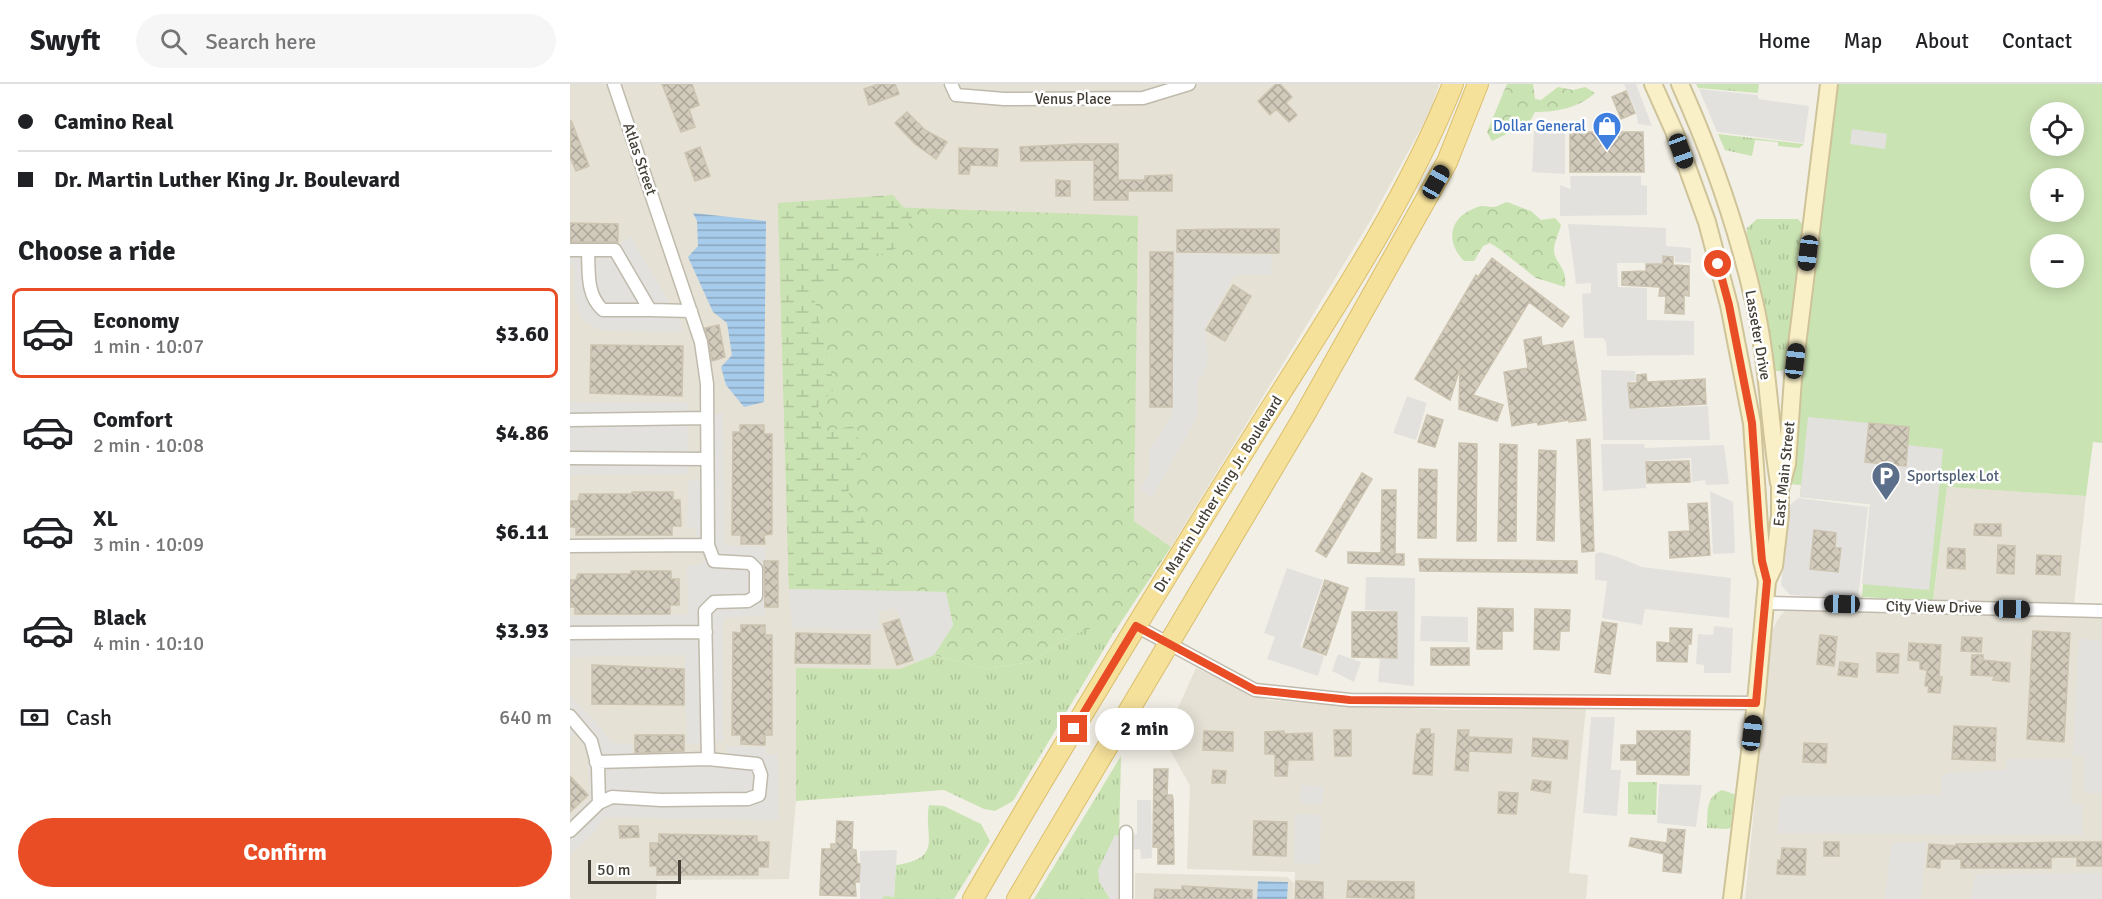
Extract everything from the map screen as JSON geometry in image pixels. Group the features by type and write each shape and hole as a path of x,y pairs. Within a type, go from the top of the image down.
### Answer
{"main road":[{"name":"Dr. Martin Luther King Jr. Boulevard","path":"973,899 1136,626 1383,228 1433,135 1453,84"},
{"path":"1017,899 1304,416 1447,162 1478,84"}],"street":[{"name":"Atlas Street","path":"614,84 700,342 707,384 708,545"},
{"name":"Venus Place","path":"954,90 1004,99 1143,99 1189,84"},
{"name":"Lasseter Drive","path":"1653,84 1674,131 1707,222 1729,305 1752,423 1762,561 1767,581"},
{"name":"Lasseter Drive","path":"1680,84 1729,211 1755,302 1780,489"},
{"name":"East Main Street","path":"1732,899 1756,703 1767,581 1774,566 1780,516 1780,489 1787,464 1795,361 1829,84"},
{"path":"570,250 615,250 650,310"},
{"path":"588,250 590,291 594,302 603,310 691,310"},
{"path":"1752,423 1772,418 1795,361"},
{"path":"570,420 707,417"},
{"path":"570,459 707,459"},
{"path":"570,546 708,545 714,561 750,563 756,569 756,596 748,602 714,602 705,611 708,759"},
{"name":"City View Drive","path":"1766,603 2102,611"},
{"path":"1136,626 1255,690 1350,700 1756,703"},
{"path":"570,633 706,632"},
{"path":"570,716 591,741 596,762 599,803"},
{"path":"570,831 599,803 612,797 661,800 748,800 759,795 761,775 757,764 708,759 596,762"},
{"path":"1126,832 1126,899"}],"shaded area":[{"path":"570,84 1439,84 1431,110 1372,218 1171,547 1134,521 1137,216 789,589 946,592 934,655 900,669 796,668 796,801 789,879 657,880 656,899 570,899"},
{"path":"1624,84 1636,84 1652,126 1638,124 1636,111"},
{"path":"1699,89 1758,95 1758,99 1809,106 1804,143 1717,132"},
{"path":"1852,129 1887,134 1885,149 1850,144"},
{"path":"1534,131 1565,132 1565,174 1532,172"},
{"path":"1570,176 1641,176 1641,185 1647,186 1647,215 1560,216 1560,185 1571,189"},
{"path":"1568,224 1666,228 1666,246 1691,248 1691,263 1675,262 1675,256 1663,255 1662,263 1617,263 1618,287 1647,288 1647,320 1694,321 1694,355 1607,356 1606,342 1603,338 1584,338 1582,294 1591,293 1591,283 1576,284"},
{"path":"630,236 681,322 682,332 611,331 597,329 581,318 574,295 574,266 570,265 570,246 618,246"},
{"path":"1175,254 1272,255 1271,275 1235,275 1205,327 1208,360 1203,376 1198,379 1197,417 1152,497 1140,490 1149,474 1149,451 1172,415"},
{"path":"1601,370 1635,371 1636,381 1628,382 1629,409 1708,406 1710,440 1603,440"},
{"path":"1407,396 1427,403 1416,440 1393,433"},
{"path":"570,402 688,403 688,474 570,475"},
{"path":"700,412 723,414 724,545 765,547 765,615 723,618 723,742 687,744 685,655 570,657 570,616 688,615 687,566 701,564 715,545 696,542 696,527 687,528 688,481 700,479"},
{"name":"Sportsplex Lot","path":"1808,417 1869,423 1865,462 1907,445 1943,449 1929,590 1862,584 1870,504 1800,497"},
{"path":"1601,444 1644,444 1645,448 1724,445 1729,484 1706,485 1705,480 1692,482 1691,458 1645,461 1646,488 1603,491"},
{"path":"1947,487 2086,496 2074,604 2027,602 2026,613 2102,615 2102,899 1745,899 1772,631 1786,609 1932,612"},
{"path":"1710,491 1733,502 1735,553 1713,554"},
{"path":"1798,498 1868,507 1858,599 1790,595 1781,585 1790,505"},
{"path":"1600,552 1642,567 1731,578 1729,618 1645,609 1642,625 1602,618 1607,581 1595,580 1595,554"},
{"path":"1287,568 1323,580 1300,647 1324,656 1318,676 1267,659 1275,637 1264,633"},
{"path":"1366,577 1415,578 1414,686 1378,682 1380,659 1398,658 1398,611 1365,610"},
{"path":"789,589 946,592 953,625 934,655 916,662 896,608 879,611 879,630 792,628"},
{"path":"1421,616 1468,617 1468,642 1420,641"},
{"path":"1714,626 1733,628 1731,673 1704,673 1704,665 1696,664 1698,634 1713,635"},
{"path":"2079,638 2102,641 2102,793 2084,793 2084,756 2073,756"},
{"path":"1338,654 1361,662 1354,682 1332,671"},
{"path":"1196,668 1267,700 1455,710 1586,708 1569,873 1588,875 1586,899 1294,899 1295,872 1187,869 1190,786 1164,739"},
{"path":"570,696 593,719 612,743 631,744 634,757 726,755 726,746 766,747 766,754 778,754 778,820 604,817 595,831 570,855 570,819 589,799 588,754 576,734 570,738"},
{"path":"1591,717 1615,717 1611,770 1621,770 1617,816 1583,813"},
{"path":"2007,759 2072,759 2071,804 2082,804 2082,835 1777,833 1780,796 1941,795 1942,777 1948,773 2006,770"},
{"path":"1659,784 1702,785 1696,827 1657,823"},
{"path":"1301,785 1323,786 1322,805 1300,804"},
{"path":"1137,800 1151,800 1152,858 1141,859 1140,849 1128,850 1128,835 1137,834"},
{"path":"1295,814 1321,815 1320,864 1294,863"},
{"path":"1115,835 1119,837 1119,899 1110,899 1099,881 1098,870"},
{"path":"1926,842 1921,899 1885,899 1891,843"},
{"path":"897,850 894,897 860,899 860,851"},
{"path":"1135,873 1287,877 1294,883 1293,899 1135,899"},
{"path":"2102,873 2102,899 1970,899 1976,874"}],"green space":[{"path":"1507,84 1533,84 1535,99 1541,100 1558,87 1573,90 1585,87 1595,93 1567,108 1535,112 1529,123 1492,141 1487,132"},
{"path":"1696,84 1759,84 1758,93 1698,88"},
{"path":"1835,84 2102,84 2102,443 2093,442 2086,496 1947,487 1933,601 1862,597 1870,504 1800,497 1801,485 1790,484"},
{"path":"1718,134 1804,144 1799,148 1778,146 1778,142 1755,140 1752,156 1725,150"},
{"path":"893,195 912,217 897,248 843,269 812,290 835,388 818,407 822,432 853,426 864,451 848,492 903,591 789,589 778,203"},
{"path":"1507,202 1531,211 1541,220 1555,218 1561,225 1554,250 1565,275 1565,287 1536,278 1490,243 1483,246 1474,261 1464,261 1458,254 1452,239 1455,224 1460,218 1466,212 1478,207 1495,207"},
{"path":"778,203 1138,216 1134,521 1171,547 1113,634 1098,626 1072,635 1030,662 986,669 934,655 953,625 945,592 789,589"},
{"path":"1757,219 1798,219 1803,225 1789,354 1786,367 1782,371 1775,371 1761,294 1746,237 1747,228"},
{"path":"1098,625 1113,634 1013,801 995,811 984,809 944,790 796,801 796,668 900,669 934,655 986,669 1030,662 1072,635"},
{"path":"1121,756 1119,837 1116,835 1099,881 1110,899 1034,899"},
{"path":"1628,782 1657,782 1656,815 1628,814"},
{"path":"1722,790 1737,795 1735,826 1727,829 1707,828 1710,801"},
{"path":"929,805 944,806 981,824 990,841 954,899 882,899 883,896 894,896 896,865 911,862 921,857 926,851 929,844"}],"water":[{"path":"693,213 766,221 764,402 744,407 726,385 721,367 732,355 727,323 713,312 688,257 698,246 697,221"},
{"path":"1258,881 1288,882 1287,899 1257,899"}],"building":[{"path":"662,84 692,84 699,105 689,109 695,127 681,132"},
{"path":"879,84 895,84 899,94 869,105 864,89"},
{"path":"1276,84 1280,84 1292,97 1286,103 1297,115 1289,122 1276,109 1270,115 1258,101"},
{"path":"1626,91 1635,113 1621,119 1612,97"},
{"path":"907,112 925,130 947,142 936,159 915,144 895,123"},
{"path":"571,120 589,166 576,171 570,157"},
{"name":"Dollar General","path":"1570,132 1643,132 1644,172 1570,172"},
{"path":"1118,144 1118,180 1145,180 1145,176 1172,175 1172,191 1128,191 1128,200 1094,200 1094,160 1021,161 1020,147"},
{"path":"700,147 710,176 695,181 685,153"},
{"path":"959,148 998,149 997,166 970,165 969,174 959,174"},
{"path":"1056,180 1070,181 1070,196 1056,196"},
{"path":"570,223 618,224 618,242 570,242"},
{"path":"1279,229 1279,253 1177,252 1177,230"},
{"path":"1150,252 1173,252 1172,407 1150,407"},
{"path":"1663,256 1673,257 1673,265 1689,266 1689,296 1684,295 1684,314 1665,313 1666,296 1659,296 1660,287 1622,285 1622,272 1646,271 1646,264 1663,264"},
{"path":"1492,258 1569,317 1562,327 1529,302 1473,395 1503,405 1497,421 1459,409 1460,368 1450,400 1415,379 1476,275 1478,277"},
{"path":"1233,285 1251,296 1225,341 1206,330"},
{"path":"719,325 725,357 712,361 705,328"},
{"path":"1541,337 1542,346 1573,341 1586,420 1538,425 1537,422 1512,426 1504,372 1528,368 1524,340"},
{"path":"591,345 683,346 682,396 590,393"},
{"path":"1646,374 1647,382 1705,379 1706,404 1630,408 1628,383 1637,383 1637,375"},
{"path":"1427,415 1443,420 1435,447 1418,442"},
{"path":"1869,423 1909,427 1906,466 1865,462"},
{"path":"740,425 764,425 764,434 772,434 772,534 764,535 765,544 741,544 741,535 732,535 733,432 740,432"},
{"path":"1590,439 1594,551 1582,552 1577,440"},
{"path":"1459,443 1477,444 1476,541 1457,541"},
{"path":"1500,444 1517,445 1516,541 1498,541"},
{"path":"1539,450 1556,451 1554,541 1537,540"},
{"path":"1689,461 1690,482 1647,483 1646,462"},
{"path":"1419,469 1437,470 1436,538 1418,538"},
{"path":"1362,473 1372,479 1326,557 1316,551"},
{"path":"1382,490 1396,490 1395,554 1404,554 1404,565 1348,563 1348,552 1381,553"},
{"path":"632,492 673,492 673,500 680,500 681,526 672,526 672,535 576,535 576,527 570,527 571,501 578,501 580,494 632,494"},
{"path":"1707,503 1710,555 1670,558 1669,532 1690,531 1688,504"},
{"path":"1975,524 2001,524 2001,536 1974,535"},
{"path":"1814,530 1836,533 1835,548 1841,548 1838,572 1810,569"},
{"path":"1998,545 2015,546 2014,574 1997,573"},
{"path":"1948,548 1965,549 1965,569 1947,568"},
{"path":"2037,555 2061,556 2060,575 2036,574"},
{"path":"1419,559 1577,561 1577,573 1420,571"},
{"path":"764,561 778,561 778,607 765,607"},
{"path":"631,571 671,571 671,579 679,579 679,605 670,605 670,614 575,614 575,607 570,607 570,580 576,580 578,574 631,574"},
{"path":"1325,580 1348,588 1326,655 1303,647"},
{"path":"1478,608 1513,609 1513,631 1502,631 1502,649 1477,649"},
{"path":"1535,609 1570,610 1569,631 1560,631 1559,650 1534,649"},
{"path":"1352,612 1397,612 1397,658 1352,657"},
{"path":"899,619 913,660 897,665 883,624"},
{"path":"1602,622 1617,624 1610,674 1595,672"},
{"path":"741,625 765,625 765,635 772,635 772,735 765,735 765,745 741,744 741,735 732,735 733,632 741,633"},
{"path":"1670,628 1692,629 1687,662 1657,661 1657,642 1670,643"},
{"path":"2033,631 2070,633 2064,742 2027,739"},
{"path":"796,633 870,635 870,664 795,663"},
{"path":"1820,635 1837,637 1834,666 1817,664"},
{"path":"1962,637 1982,638 1981,652 1961,651"},
{"path":"1909,643 1941,645 1940,693 1928,692 1929,686 1925,686 1927,670 1920,669 1920,661 1908,660"},
{"path":"1431,648 1469,648 1469,665 1431,665"},
{"path":"1877,653 1899,654 1898,673 1877,672"},
{"path":"1972,655 1983,655 1983,660 2010,663 2009,682 1993,680 1994,676 1971,675"},
{"path":"1840,662 1858,664 1857,677 1838,675"},
{"path":"592,665 684,669 684,705 592,704"},
{"path":"1954,726 1996,728 1995,761 1952,759"},
{"path":"1421,729 1430,729 1430,734 1434,734 1432,775 1413,774 1417,734 1420,734"},
{"path":"1334,730 1351,730 1351,756 1335,756"},
{"path":"1458,730 1469,730 1468,737 1512,739 1511,753 1469,751 1468,771 1455,770"},
{"path":"1204,731 1233,732 1233,751 1203,750"},
{"path":"1284,731 1284,734 1312,733 1313,760 1288,760 1287,776 1275,776 1275,754 1265,754 1265,732"},
{"path":"1637,731 1690,731 1689,775 1637,774 1637,760 1621,760 1621,745 1637,745"},
{"path":"635,735 684,735 684,751 635,753"},
{"path":"1533,738 1568,741 1567,759 1532,756"},
{"path":"1804,743 1827,744 1826,763 1803,762"},
{"path":"1154,769 1168,769 1167,795 1172,795 1173,799 1174,864 1158,864 1158,847 1153,847"},
{"path":"1213,770 1226,771 1225,783 1212,783"},
{"path":"570,776 588,795 570,812"},
{"path":"1533,780 1551,782 1550,793 1531,790"},
{"path":"1499,792 1518,793 1516,814 1498,813"},
{"path":"837,821 853,822 852,849 856,850 857,863 860,864 859,882 855,882 856,896 820,895 822,849 831,849 831,844 836,844"},
{"path":"1254,821 1287,822 1286,856 1253,855"},
{"path":"619,826 638,826 639,837 620,838"},
{"path":"1668,829 1685,830 1681,873 1663,871 1664,854 1629,846 1631,838 1667,843"},
{"path":"659,834 757,836 757,842 769,842 768,867 758,867 758,875 657,875 657,866 650,866 650,843 659,843"},
{"path":"1824,842 1839,842 1839,856 1824,856"},
{"path":"2102,842 2102,866 2077,866 2077,857 2056,857 2051,858 2051,868 1961,868 1961,859 1940,859 1940,868 1927,867 1929,844 1956,846 1956,844"},
{"path":"1782,848 1806,849 1805,875 1777,874"},
{"path":"1296,881 1323,882 1323,899 1295,899"},
{"path":"1348,881 1414,882 1414,899 1347,897"},
{"path":"1182,886 1252,890 1252,899 1154,899 1155,889 1182,890"}],"place":[{"name":"Dollar General","path":"1607,152"},
{"name":"Sportsplex Lot","path":"1886,502"}],"route":[{"path":"1074,729 1136,626 1255,690 1350,700 1756,703 1767,581 1762,561 1749,402 1718,264"}]}
